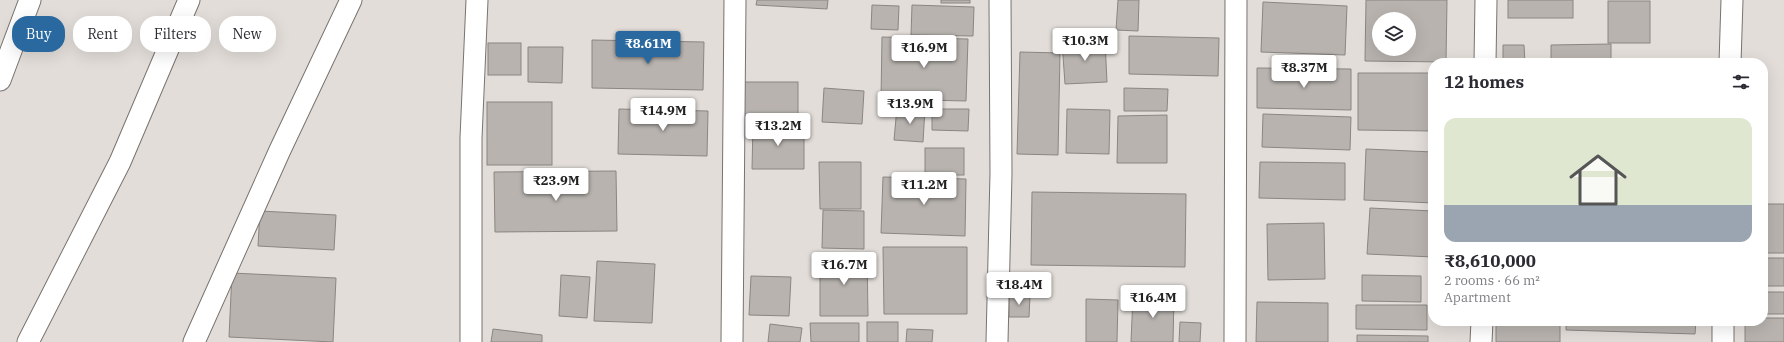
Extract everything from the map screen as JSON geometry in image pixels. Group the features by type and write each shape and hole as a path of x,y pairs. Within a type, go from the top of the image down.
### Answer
{"street":[{"path":"0,80 30,0"},
{"path":"28,342 120,162 189,0"},
{"path":"194,342 280,150 351,0"},
{"path":"471,342 471,138 477,0"},
{"path":"732,342 735,0"},
{"path":"997,342 1001,173 1000,0"},
{"path":"1235,342 1236,0"},
{"path":"1485,58 1486,0"},
{"path":"1730,58 1732,0"},
{"path":"1481,342 1482,326"},
{"path":"1723,342 1724,326"}],"building":[{"path":"757,0 828,0 827,9 756,5"},
{"path":"941,0 970,0 970,3 941,3"},
{"path":"1118,0 1139,0 1138,31 1116,30"},
{"path":"1366,0 1447,0 1446,58 1428,58 1428,62 1365,61"},
{"path":"1508,0 1573,0 1573,18 1508,18"},
{"path":"1608,1 1650,1 1650,43 1608,43"},
{"path":"1263,2 1347,6 1345,55 1261,52"},
{"path":"872,5 899,6 898,30 871,29"},
{"path":"912,5 974,7 973,36 911,35"},
{"path":"1129,36 1219,38 1218,76 1129,74"},
{"path":"882,37 968,39 966,101 881,99"},
{"path":"592,40 704,42 703,90 592,88"},
{"path":"1105,40 1107,82 1065,84 1062,42"},
{"path":"488,43 521,43 521,75 488,75"},
{"path":"1611,44 1611,58 1551,58 1551,45"},
{"path":"1503,45 1524,45 1525,58 1503,58"},
{"path":"528,47 563,47 562,83 528,82"},
{"path":"1020,52 1060,53 1058,155 1017,154"},
{"path":"1257,68 1351,69 1351,110 1257,108"},
{"path":"1358,73 1428,73 1428,131 1358,130"},
{"path":"742,82 798,82 798,116 742,116"},
{"path":"824,88 864,91 862,124 822,122"},
{"path":"1124,88 1168,89 1167,111 1124,111"},
{"path":"487,102 552,102 552,165 487,165"},
{"path":"897,107 925,109 923,142 894,140"},
{"path":"619,109 708,111 707,156 618,154"},
{"path":"932,109 969,109 968,131 932,130"},
{"path":"1067,109 1110,110 1109,154 1066,153"},
{"path":"1263,114 1351,117 1350,150 1262,147"},
{"path":"1167,115 1167,163 1117,163 1118,116"},
{"path":"753,124 804,125 804,169 752,169"},
{"path":"925,148 964,148 964,175 925,175"},
{"path":"1366,149 1428,152 1428,203 1364,200"},
{"path":"819,162 861,162 861,209 820,209"},
{"path":"1260,162 1345,163 1345,200 1259,198"},
{"path":"616,171 617,231 495,232 494,172"},
{"path":"883,177 966,179 965,236 881,233"},
{"path":"1032,192 1186,194 1185,267 1031,265"},
{"path":"1768,204 1784,204 1784,253 1768,253"},
{"path":"1370,208 1428,211 1428,257 1367,254"},
{"path":"823,210 864,211 864,249 822,248"},
{"path":"260,211 336,215 334,250 258,246"},
{"path":"1324,223 1325,279 1268,280 1267,224"},
{"path":"883,247 967,247 967,314 884,314"},
{"path":"820,255 867,255 868,316 820,316"},
{"path":"1768,258 1784,258 1784,286 1768,286"},
{"path":"597,261 655,264 652,323 594,321"},
{"path":"232,273 336,278 333,342 229,337"},
{"path":"561,275 590,277 587,318 559,316"},
{"path":"1362,275 1421,276 1421,302 1362,301"},
{"path":"751,276 791,277 789,316 749,315"},
{"path":"1768,292 1784,292 1784,314 1768,314"},
{"path":"1009,296 1030,296 1029,317 1009,317"},
{"path":"1133,296 1174,297 1173,342 1131,342"},
{"path":"1086,299 1118,300 1117,342 1086,342"},
{"path":"1257,302 1328,303 1328,342 1256,342"},
{"path":"1356,305 1427,305 1427,330 1356,329"},
{"path":"1768,318 1784,318 1784,342 1745,342 1745,326 1768,326"},
{"path":"867,322 898,322 898,342 867,342"},
{"path":"1180,322 1201,323 1200,342 1179,342"},
{"path":"810,323 859,323 859,342 811,342"},
{"path":"770,324 802,328 800,342 768,342"},
{"path":"1496,326 1560,326 1560,342 1496,342"},
{"path":"1566,326 1696,326 1695,334 1566,330"},
{"path":"493,329 542,335 542,342 491,342"},
{"path":"907,329 933,330 932,342 906,342"},
{"path":"1357,335 1428,336 1428,342 1357,342"}]}
